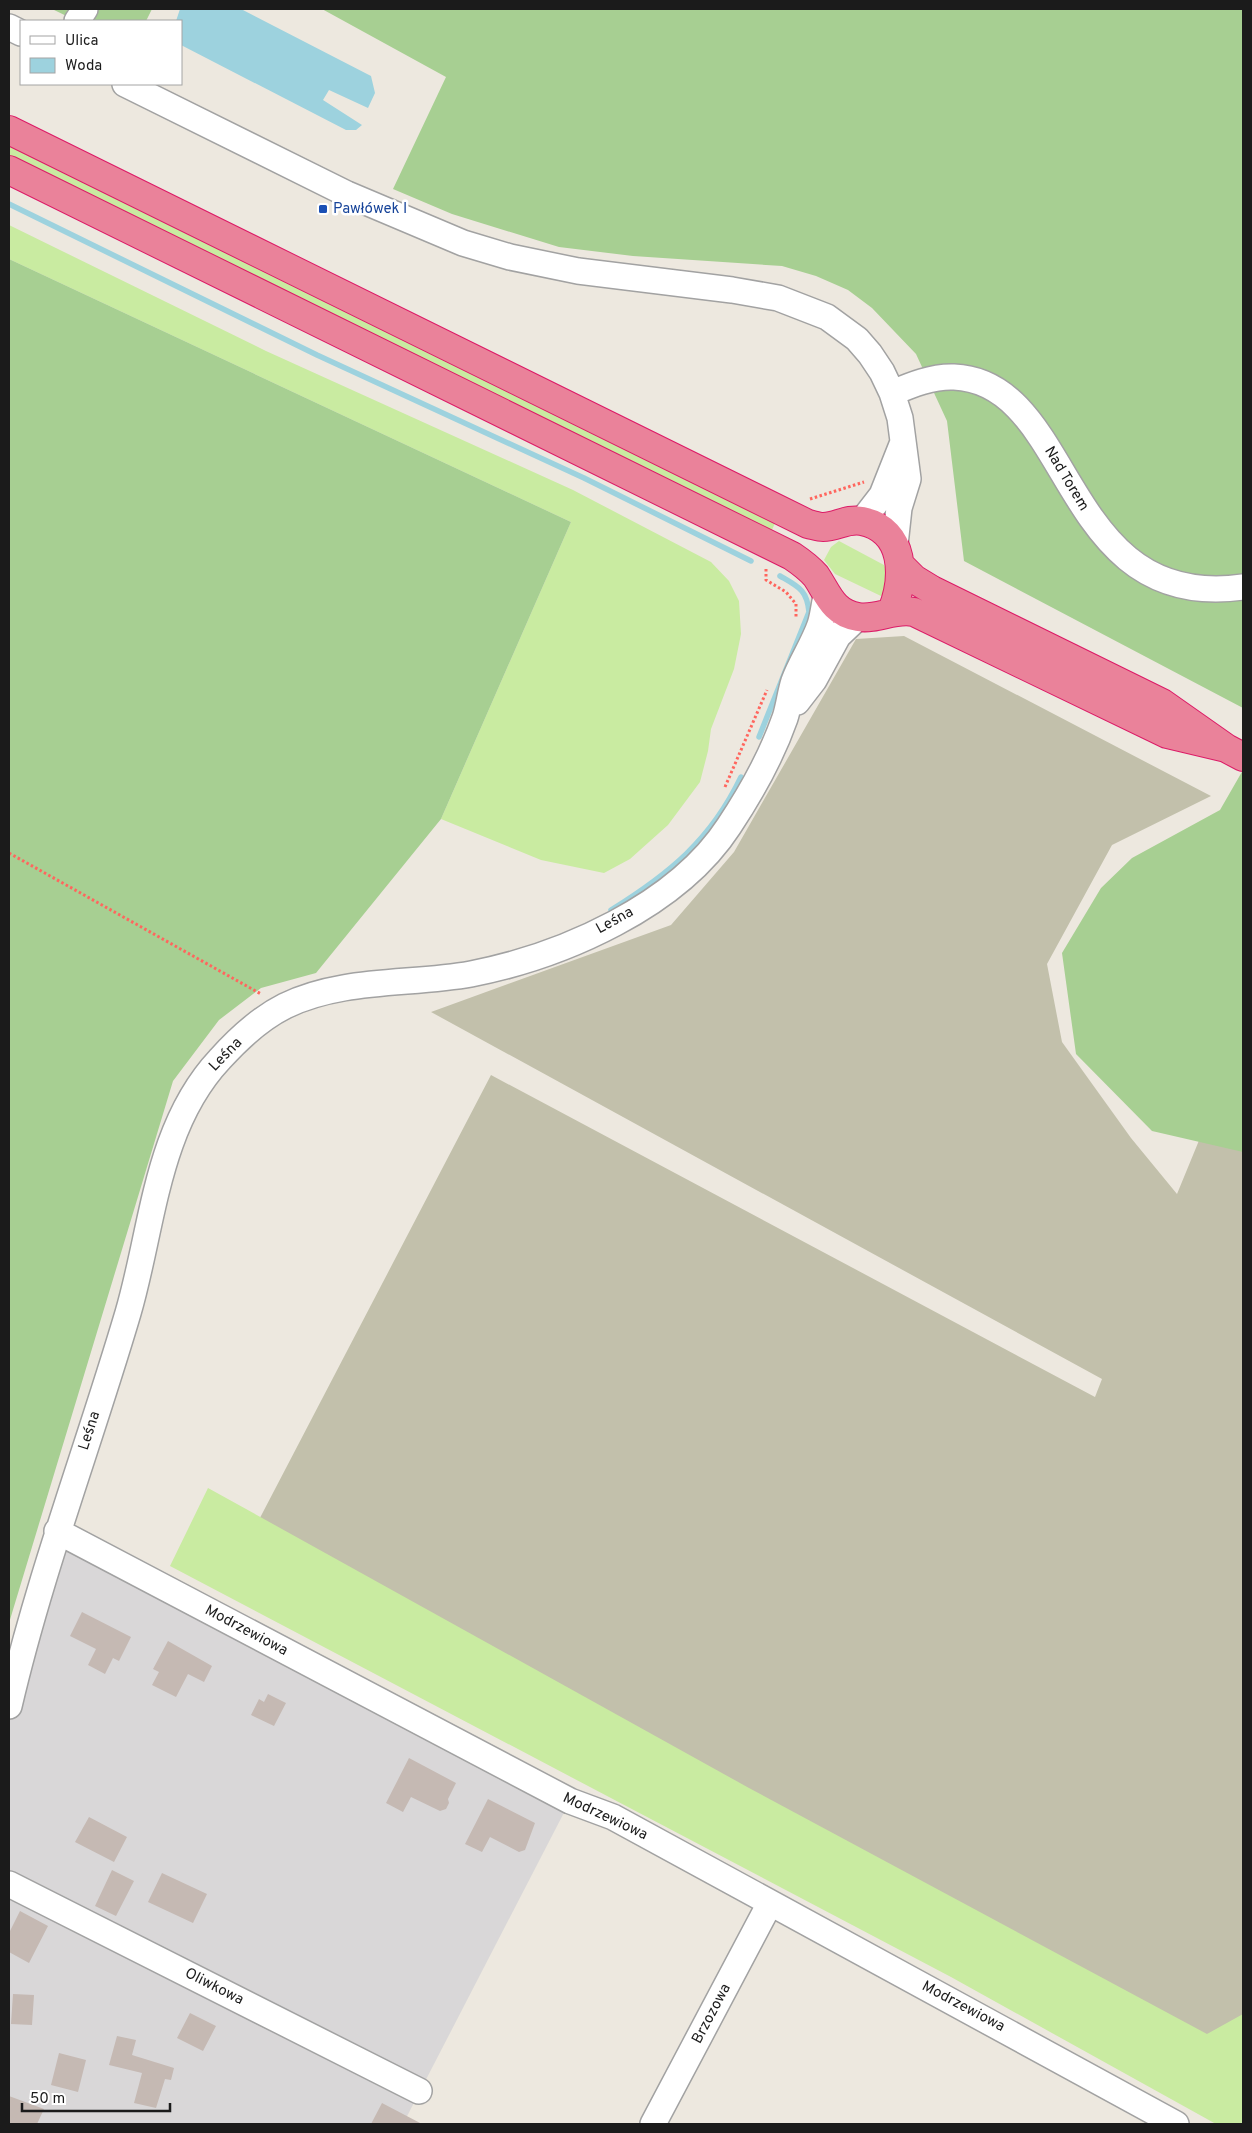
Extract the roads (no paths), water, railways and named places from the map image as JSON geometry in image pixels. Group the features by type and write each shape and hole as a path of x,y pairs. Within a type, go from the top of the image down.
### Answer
{"highway":[{"path":"9,130 808,524 824,527 847,520 862,521 879,529 914,579 976,612 1162,703 1234,753"},
{"path":"9,170 792,556 804,564 841,611 858,617 871,617 901,610 914,612 1167,734 1234,753"},
{"path":"821,586 815,554 829,526"},
{"path":"892,611 901,584 898,556"}],"street":[{"path":"78,20 84,9"},
{"path":"127,85 347,194 463,243 510,257 578,270 732,290 778,298 828,317 857,339 882,372 892,393 900,418 908,479 899,508 898,556"},
{"name":"Nad Torem","path":"892,393 916,383 953,377 976,381 999,392 1018,409 1037,433 1085,510 1102,534 1121,554 1147,571 1173,582 1201,588 1243,587"},
{"path":"862,521 882,495 903,442"},
{"name":"Leśna","path":"9,1706 26,1635 57,1531 129,1310 159,1182 174,1133 192,1095 219,1060 256,1025 284,1007 307,997 348,987 470,974 549,953 619,920 678,882 701,862 728,828 763,766 784,718 794,681 820,625 821,586"},
{"name":"Leśna","path":"784,718 814,680 838,636 858,617"},
{"name":"Modrzewiowa","path":"57,1531 570,1801 613,1817 1176,2124"},
{"name":"Oliwkowa","path":"9,1884 419,2091"},
{"name":"Brzozowa","path":"653,2124 770,1903"}],"water":[{"path":"180,9 241,9 371,76 375,93 368,108 329,90 323,100 362,125 356,130 346,130 182,46 182,20 176,20"}],"waterway":[{"path":"9,204 317,355 584,478 751,561"},
{"path":"759,737 809,612 806,599 801,590 780,576"},
{"path":"611,910 652,883 686,854 716,819 741,777"}],"place":[{"name":"Pawłówek I","path":"323,209"}]}
